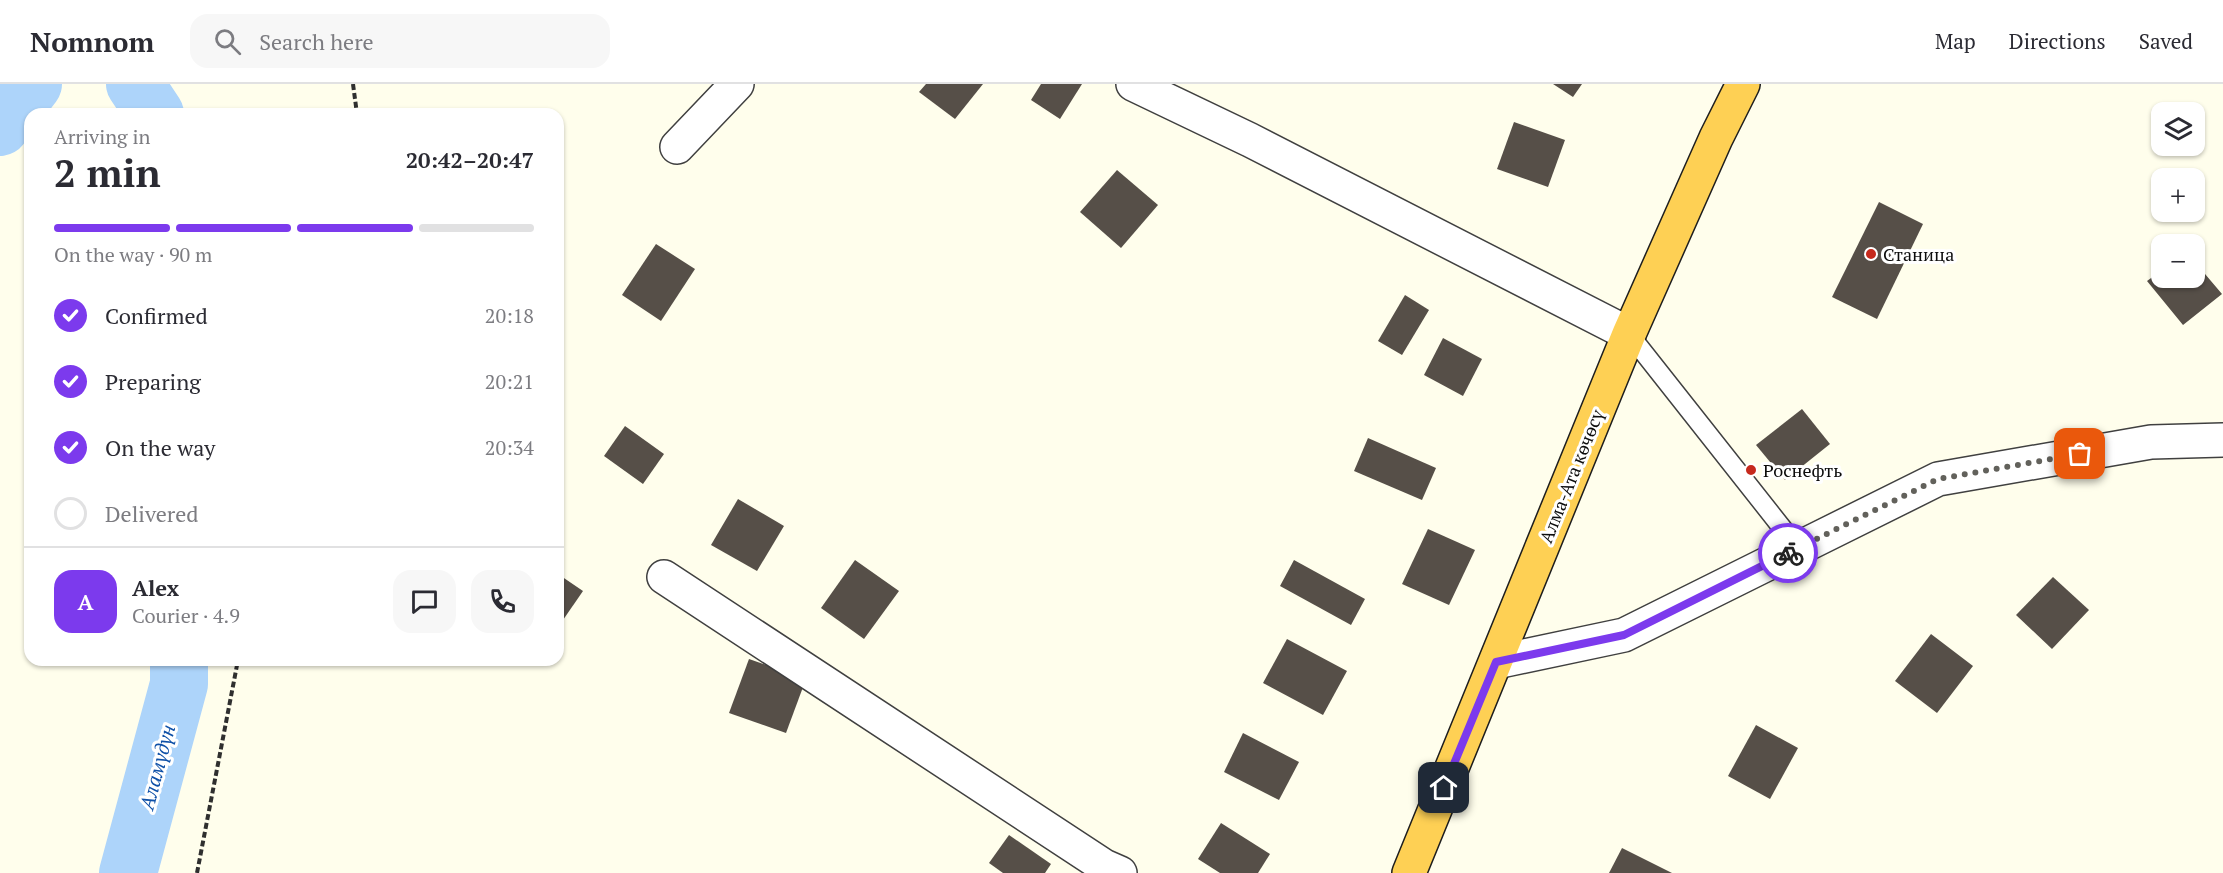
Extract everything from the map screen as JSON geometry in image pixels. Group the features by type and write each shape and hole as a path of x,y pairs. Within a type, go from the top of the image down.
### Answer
{"highway":[{"name":"Алма-Ата көчөсү","path":"1409,873 1629,334 1716,138 1743,84"}],"street":[{"path":"677,147 737,84"},
{"path":"1133,84 1250,140 1629,334"},
{"path":"1496,662 1624,635 1938,479 2151,442 2223,440"},
{"path":"664,577 1104,866 1120,873"}],"lane":[{"path":"1629,334 1798,548"}],"path":[{"path":"353,84 356,108"},
{"path":"197,873 237,666"}],"building":[{"path":"926,84 983,84 955,119 919,92"},
{"path":"1041,84 1082,84 1060,119 1031,100"},
{"path":"1553,84 1582,84 1573,97"},
{"path":"1514,122 1565,140 1548,187 1497,169"},
{"path":"1117,170 1158,205 1121,248 1080,212"},
{"path":"1879,202 1923,224 1877,319 1832,297"},
{"path":"656,244 695,269 661,321 622,295"},
{"path":"2205,274 2222,294 2183,325 2153,288 2205,288"},
{"path":"1405,295 1429,310 1402,355 1378,341"},
{"path":"1443,338 1482,359 1463,396 1424,375"},
{"path":"1802,409 1830,444 1785,480 1756,445"},
{"path":"625,426 664,454 643,484 604,456"},
{"path":"1368,438 1436,468 1422,500 1354,471"},
{"path":"738,499 784,526 757,571 711,545"},
{"path":"1428,529 1475,550 1449,605 1402,584"},
{"path":"855,560 899,591 864,639 821,608"},
{"path":"1294,560 1365,599 1351,625 1280,586"},
{"path":"2053,577 2089,610 2052,649 2016,615"},
{"path":"564,578 583,591 564,619"},
{"path":"1931,634 1973,666 1937,713 1895,681"},
{"path":"1287,639 1347,671 1323,715 1263,683"},
{"path":"749,659 806,679 786,733 729,713"},
{"path":"1756,725 1798,748 1770,799 1728,776"},
{"path":"1243,733 1299,762 1279,800 1224,772"},
{"path":"1221,823 1270,854 1258,873 1220,873 1198,859"},
{"path":"1009,835 1051,864 1045,873 1003,873 989,863"},
{"path":"1622,848 1672,873 1609,873"}],"waterway":[{"name":"Аламүдүн","path":"0,127 33,84"},
{"name":"Аламүдүн","path":"135,84 151,108"},
{"name":"Аламүдүн","path":"128,873 179,684 179,666"}],"way so far":[{"path":"1788,553 1938,479 2080,454"}],"place":[{"name":"Станица","path":"1871,254"},
{"name":"Роснефть","path":"1751,470"}],"route":[{"path":"1444,788 1496,662 1624,635 1788,553"}]}
